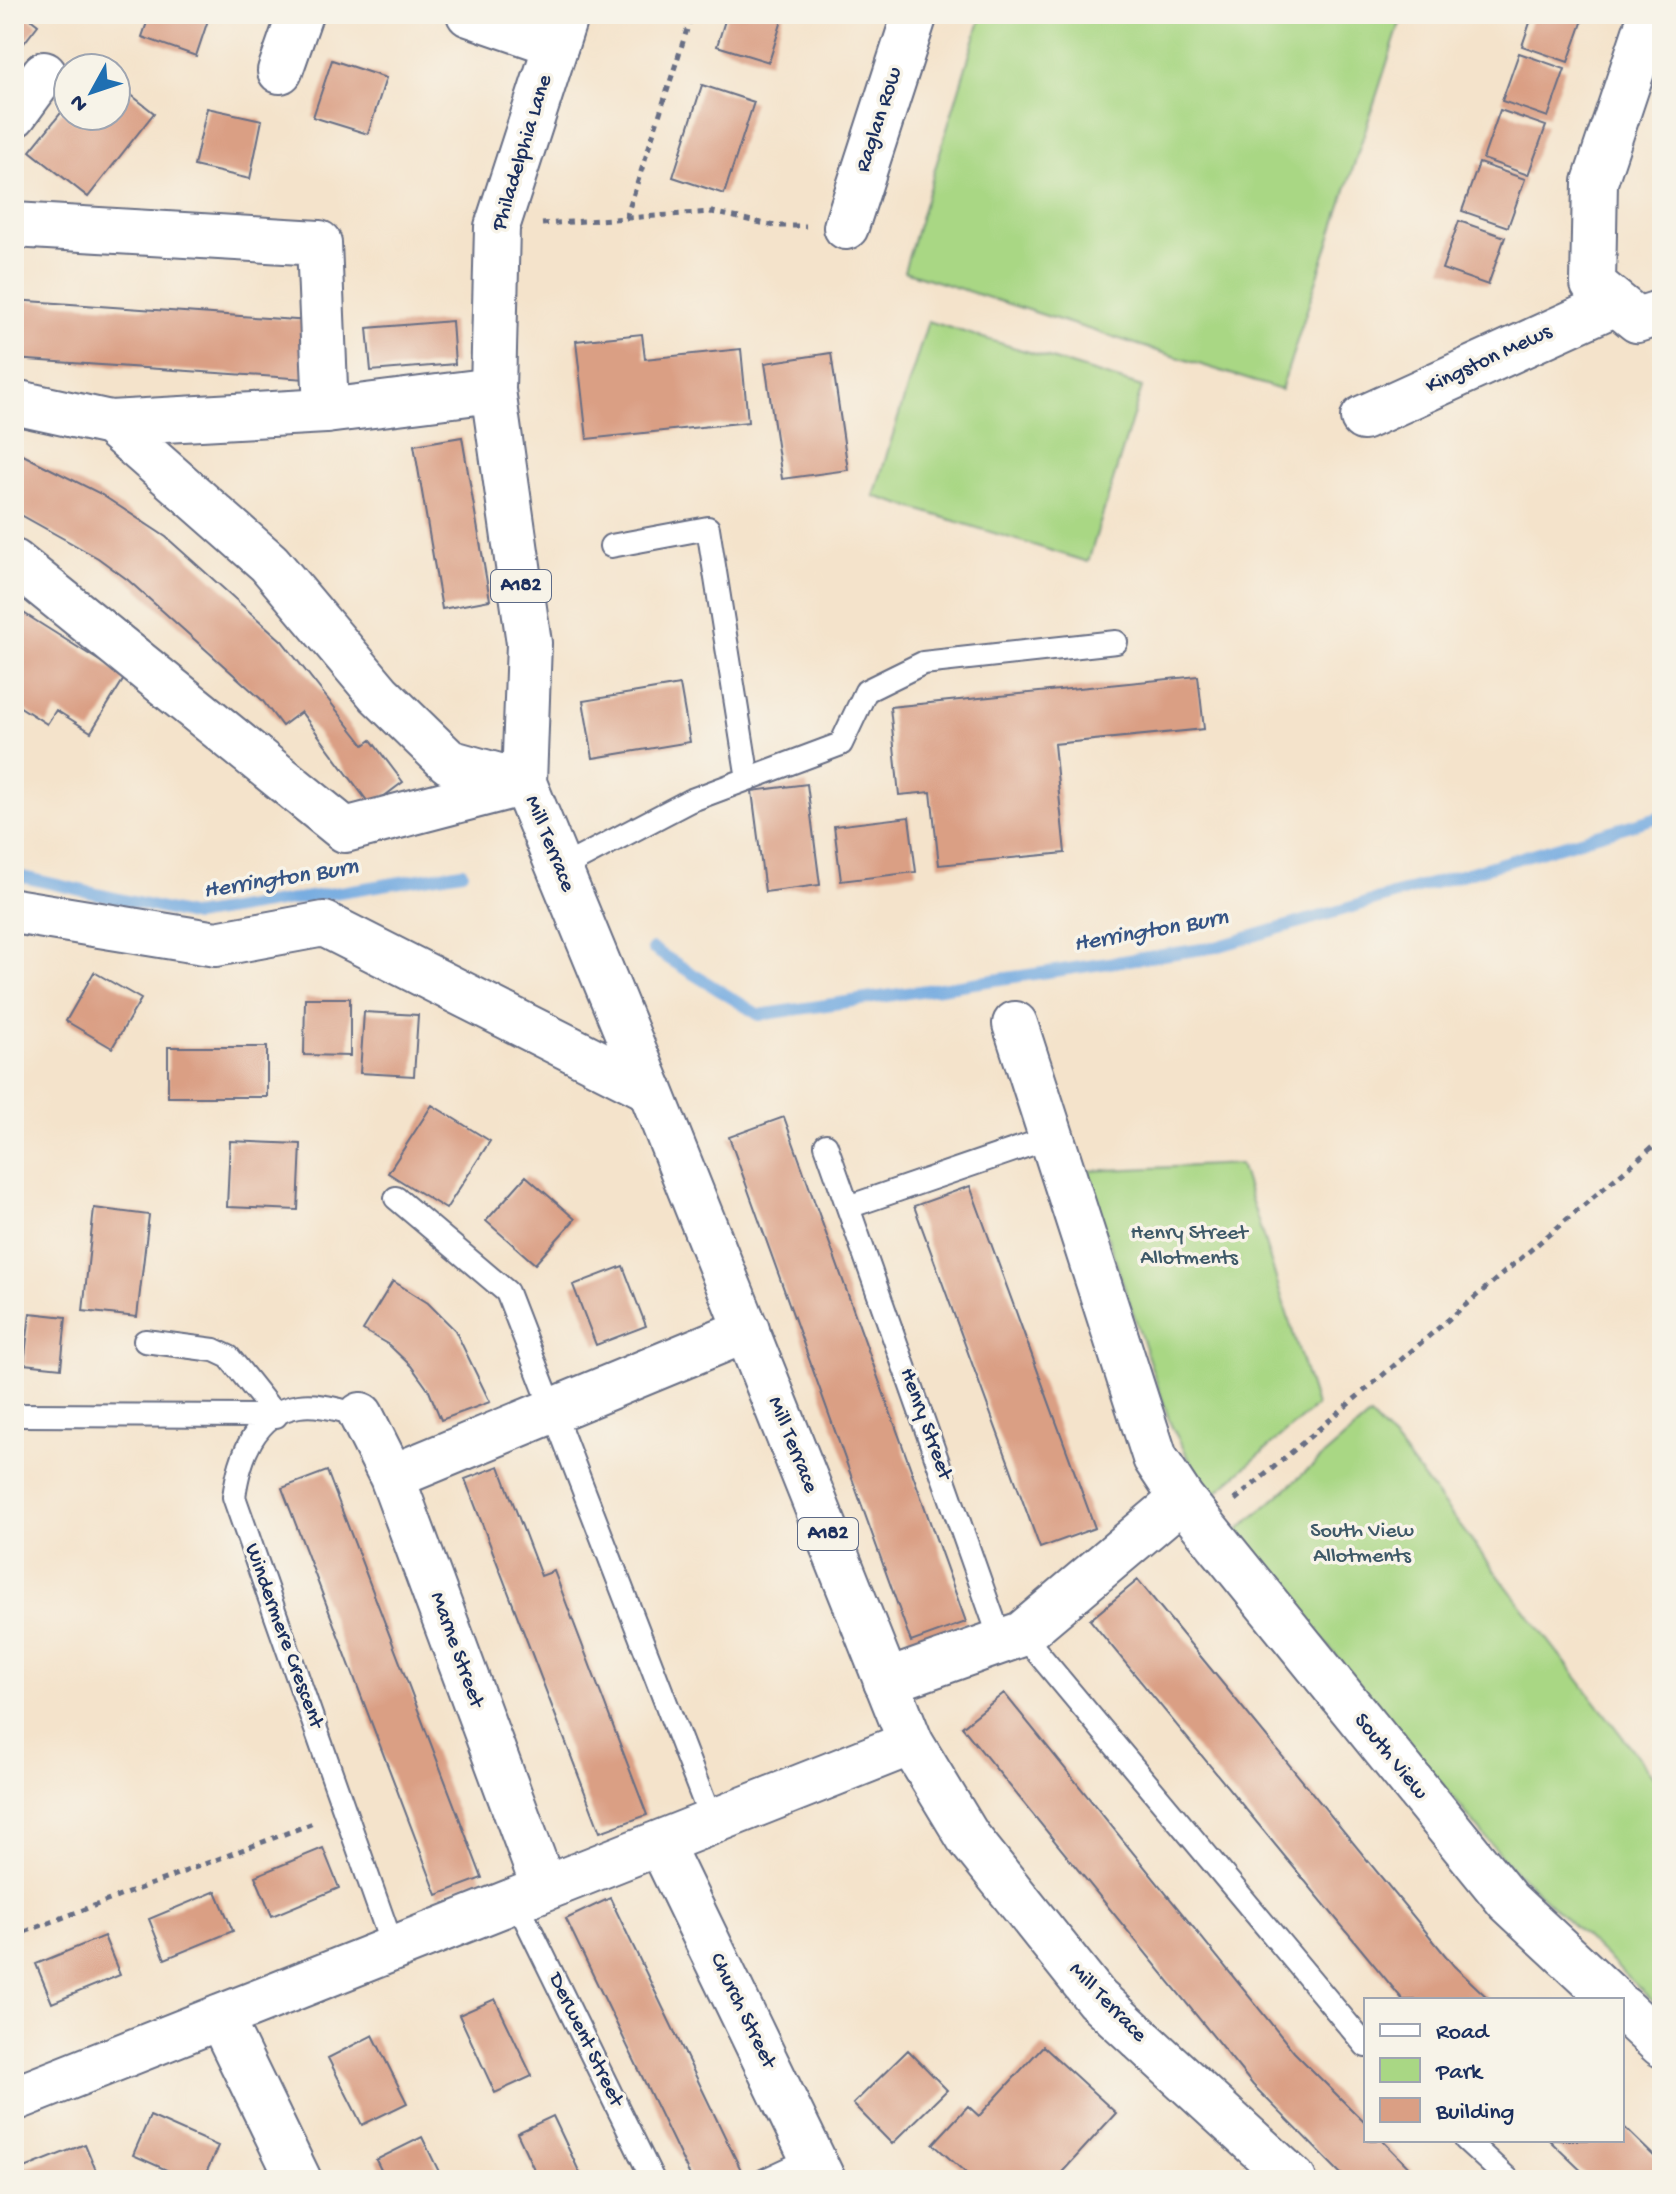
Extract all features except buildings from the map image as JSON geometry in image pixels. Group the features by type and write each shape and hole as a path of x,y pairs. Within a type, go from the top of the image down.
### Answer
{"street":[{"path":"280,71 300,14"},
{"path":"469,14 561,29"},
{"name":"Raglan Row","path":"846,227 915,14"},
{"path":"1651,14 1595,182 1593,284 1637,320 1662,312"},
{"name":"Philadelphia Lane","path":"493,390 497,227 561,29"},
{"path":"14,115 44,74"},
{"path":"14,225 319,243 326,411"},
{"name":"Kingston Mews","path":"1363,418 1616,303"},
{"path":"14,402 110,423 326,411 493,390"},
{"name":"A182","path":"493,390 529,643 524,783"},
{"path":"110,423 269,563 379,694 449,762 524,783"},
{"path":"14,562 345,830 524,783"},
{"name":"Mill Terrace","path":"524,783 650,1089 911,1743 968,1837 1097,1999 1294,2180"},
{"path":"14,911 216,944 324,924 650,1089"},
{"path":"886,1682 1012,1637 1193,1513 1155,1458 1015,1024"},
{"path":"392,1477 747,1330"},
{"name":"Marne Street","path":"361,1415 392,1477 530,1894"},
{"name":"South View","path":"1193,1513 1508,1901 1612,1998"},
{"path":"14,2099 911,1743"},
{"name":"Church Street","path":"660,1843 817,2169"},
{"path":"1624,2010 1662,2045"},
{"path":"220,2017 299,2180"}],"lane":[{"path":"611,546 708,528 748,779"},
{"path":"559,869 689,801 841,744 866,691 923,663 1116,642"},
{"path":"848,1207 1052,1137"},
{"name":"Henry Street","path":"826,1145 1012,1637"},
{"path":"396,1198 507,1292 712,1822"},
{"path":"145,1341 214,1350 229,1357 276,1416"},
{"path":"14,1415 276,1416 298,1406 361,1415"},
{"name":"Windermere Crescent","path":"276,1416 256,1431 239,1462 234,1497 393,1948"},
{"path":"1012,1637 1364,2044"},
{"name":"Derwent Street","path":"530,1894 653,2180"},
{"path":"1468,2142 1509,2180"},
{"path":"765,2180 817,2169"}],"path":[{"path":"626,218 692,14"},
{"path":"497,227 712,212 775,226 846,227"},
{"path":"1193,1513 1662,1139"},
{"path":"14,1936 345,1811"}],"green space":[{"path":"982,14 1403,14 1281,390 904,271"},
{"path":"928,321 1142,387 1088,562 874,496"},
{"name":"Henry Street Allotments","path":"1240,1164 1316,1406 1210,1498 1171,1425 1085,1171"},
{"name":"South View Allotments","path":"1370,1416 1397,1444 1662,1788 1662,2010 1506,1862 1235,1533"}],"waterway":[{"name":"Herrington Burn","path":"653,949 759,1015 1216,947 1662,816"},
{"name":"Herrington Burn","path":"14,875 194,916 462,872"}]}
